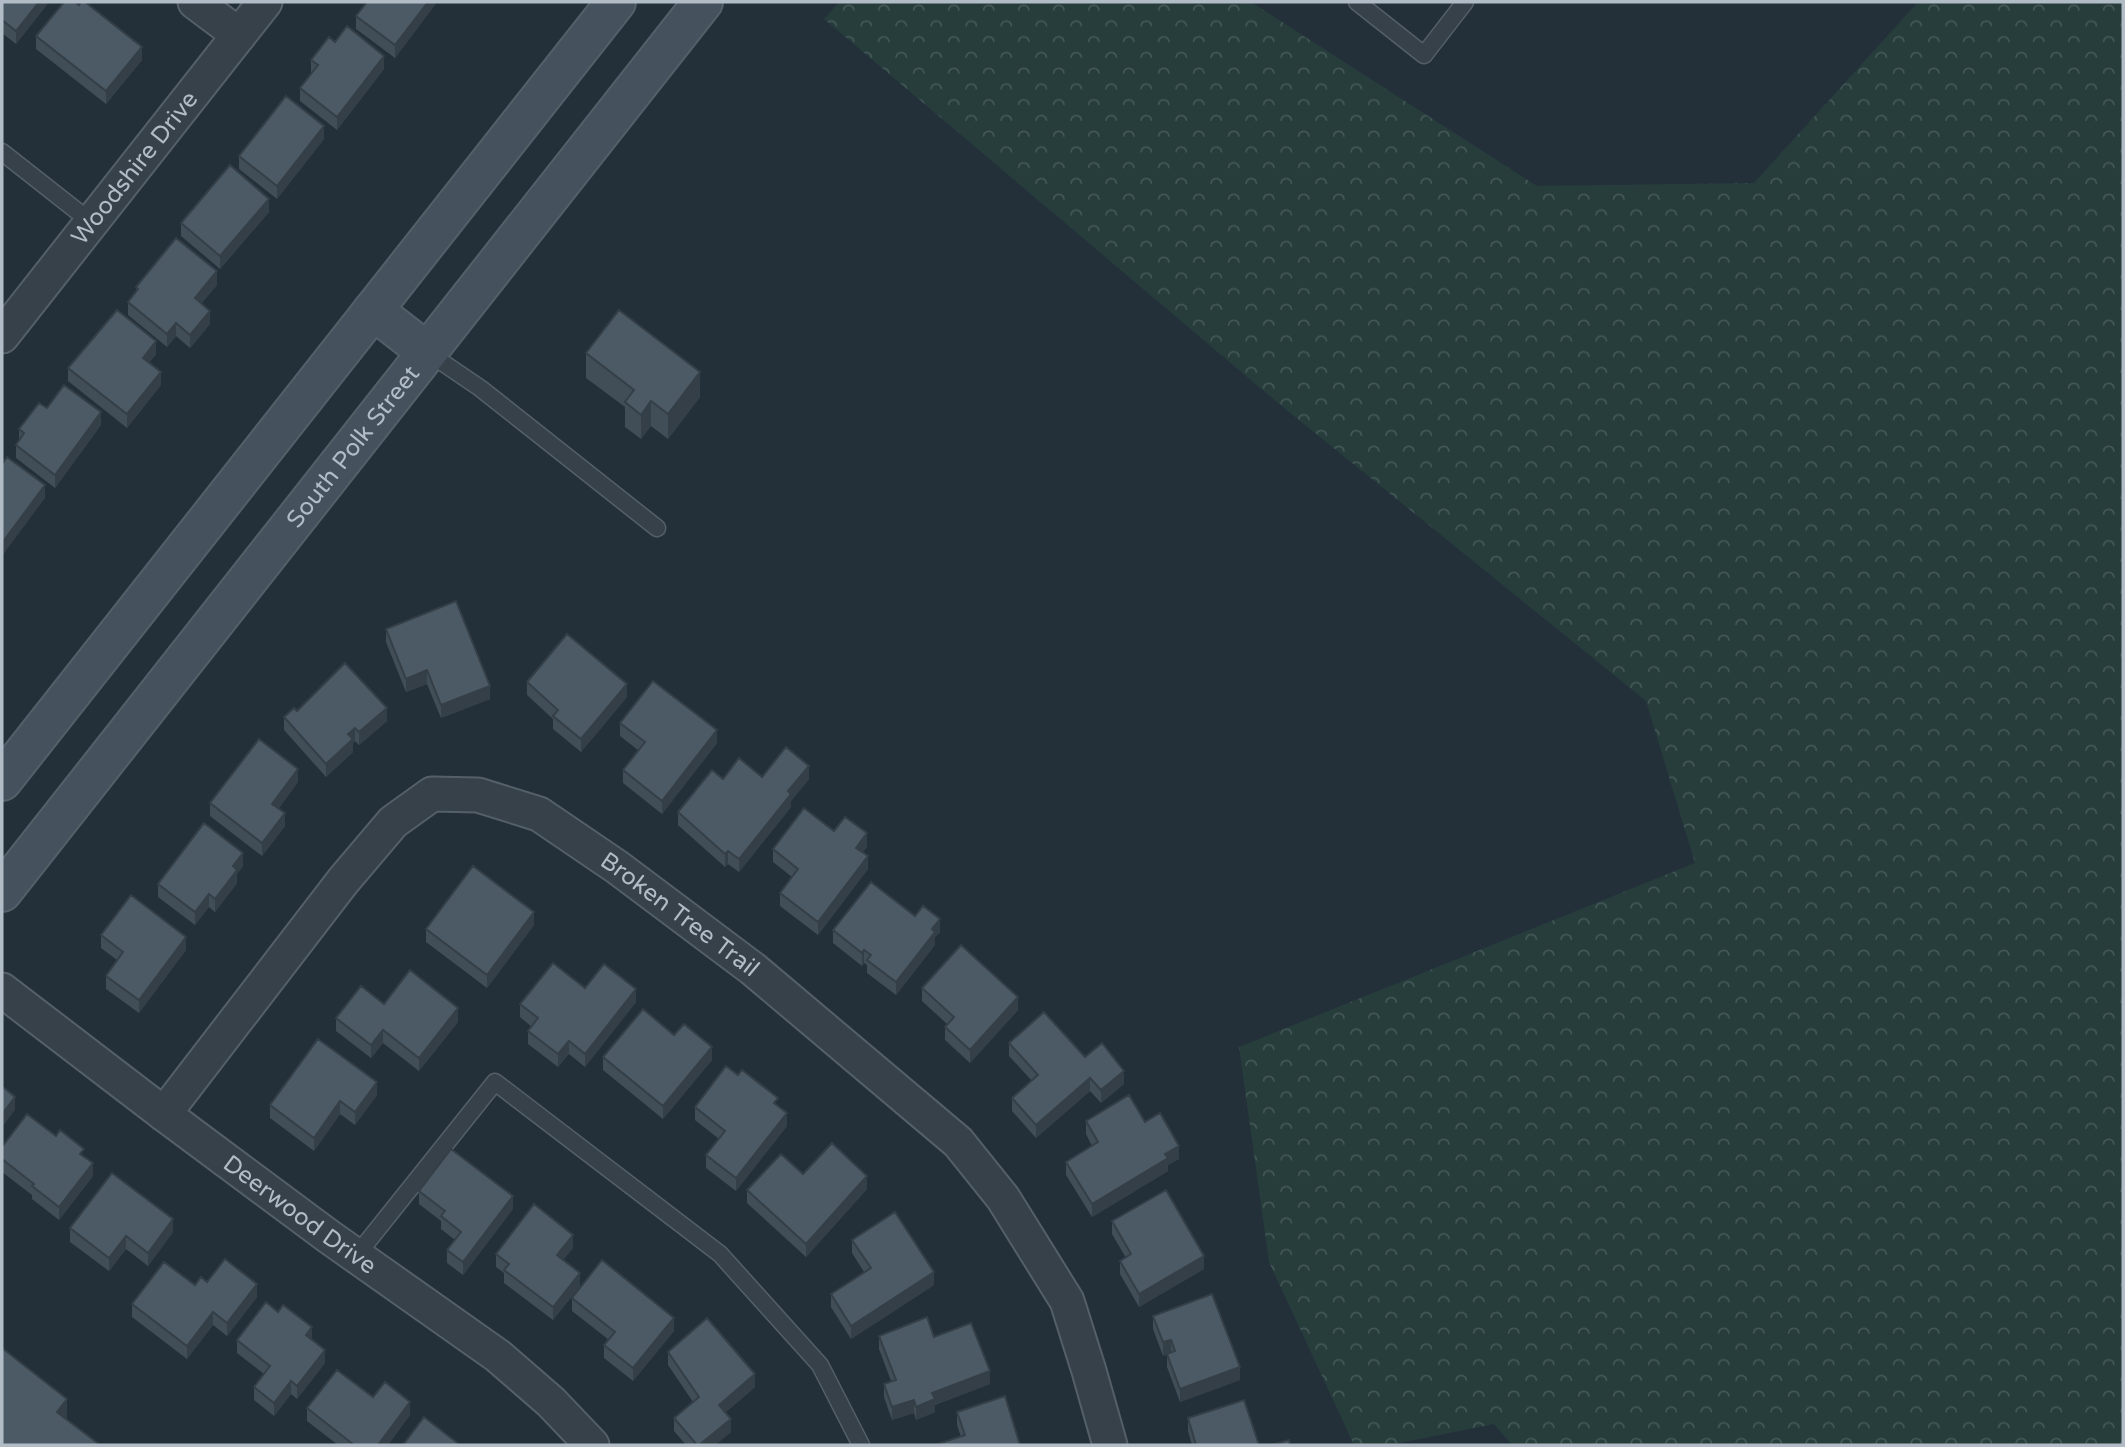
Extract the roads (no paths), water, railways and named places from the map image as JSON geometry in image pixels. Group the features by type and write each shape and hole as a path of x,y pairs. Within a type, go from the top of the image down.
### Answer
{"main road":[{"path":"2,781 616,2"},
{"name":"South Polk Street","path":"2,892 703,2"},
{"path":"373,310 427,352"}],"street":[{"path":"195,2 239,35"},
{"name":"Woodshire Drive","path":"2,336 265,2"},
{"name":"Broken Tree Trail","path":"164,1114 343,881 393,822 432,794 478,795 539,814 617,867 753,969 958,1142 1003,1198 1067,1301 1110,1445"},
{"name":"Deerwood Drive","path":"2,990 356,1256 498,1356 551,1402 592,1445"}],"lane":[{"path":"1357,2 1424,55 1465,2"},
{"path":"2,152 92,222"},
{"path":"427,352 480,388 657,528"},
{"path":"356,1256 495,1082 720,1254 820,1365 861,1445"}]}
